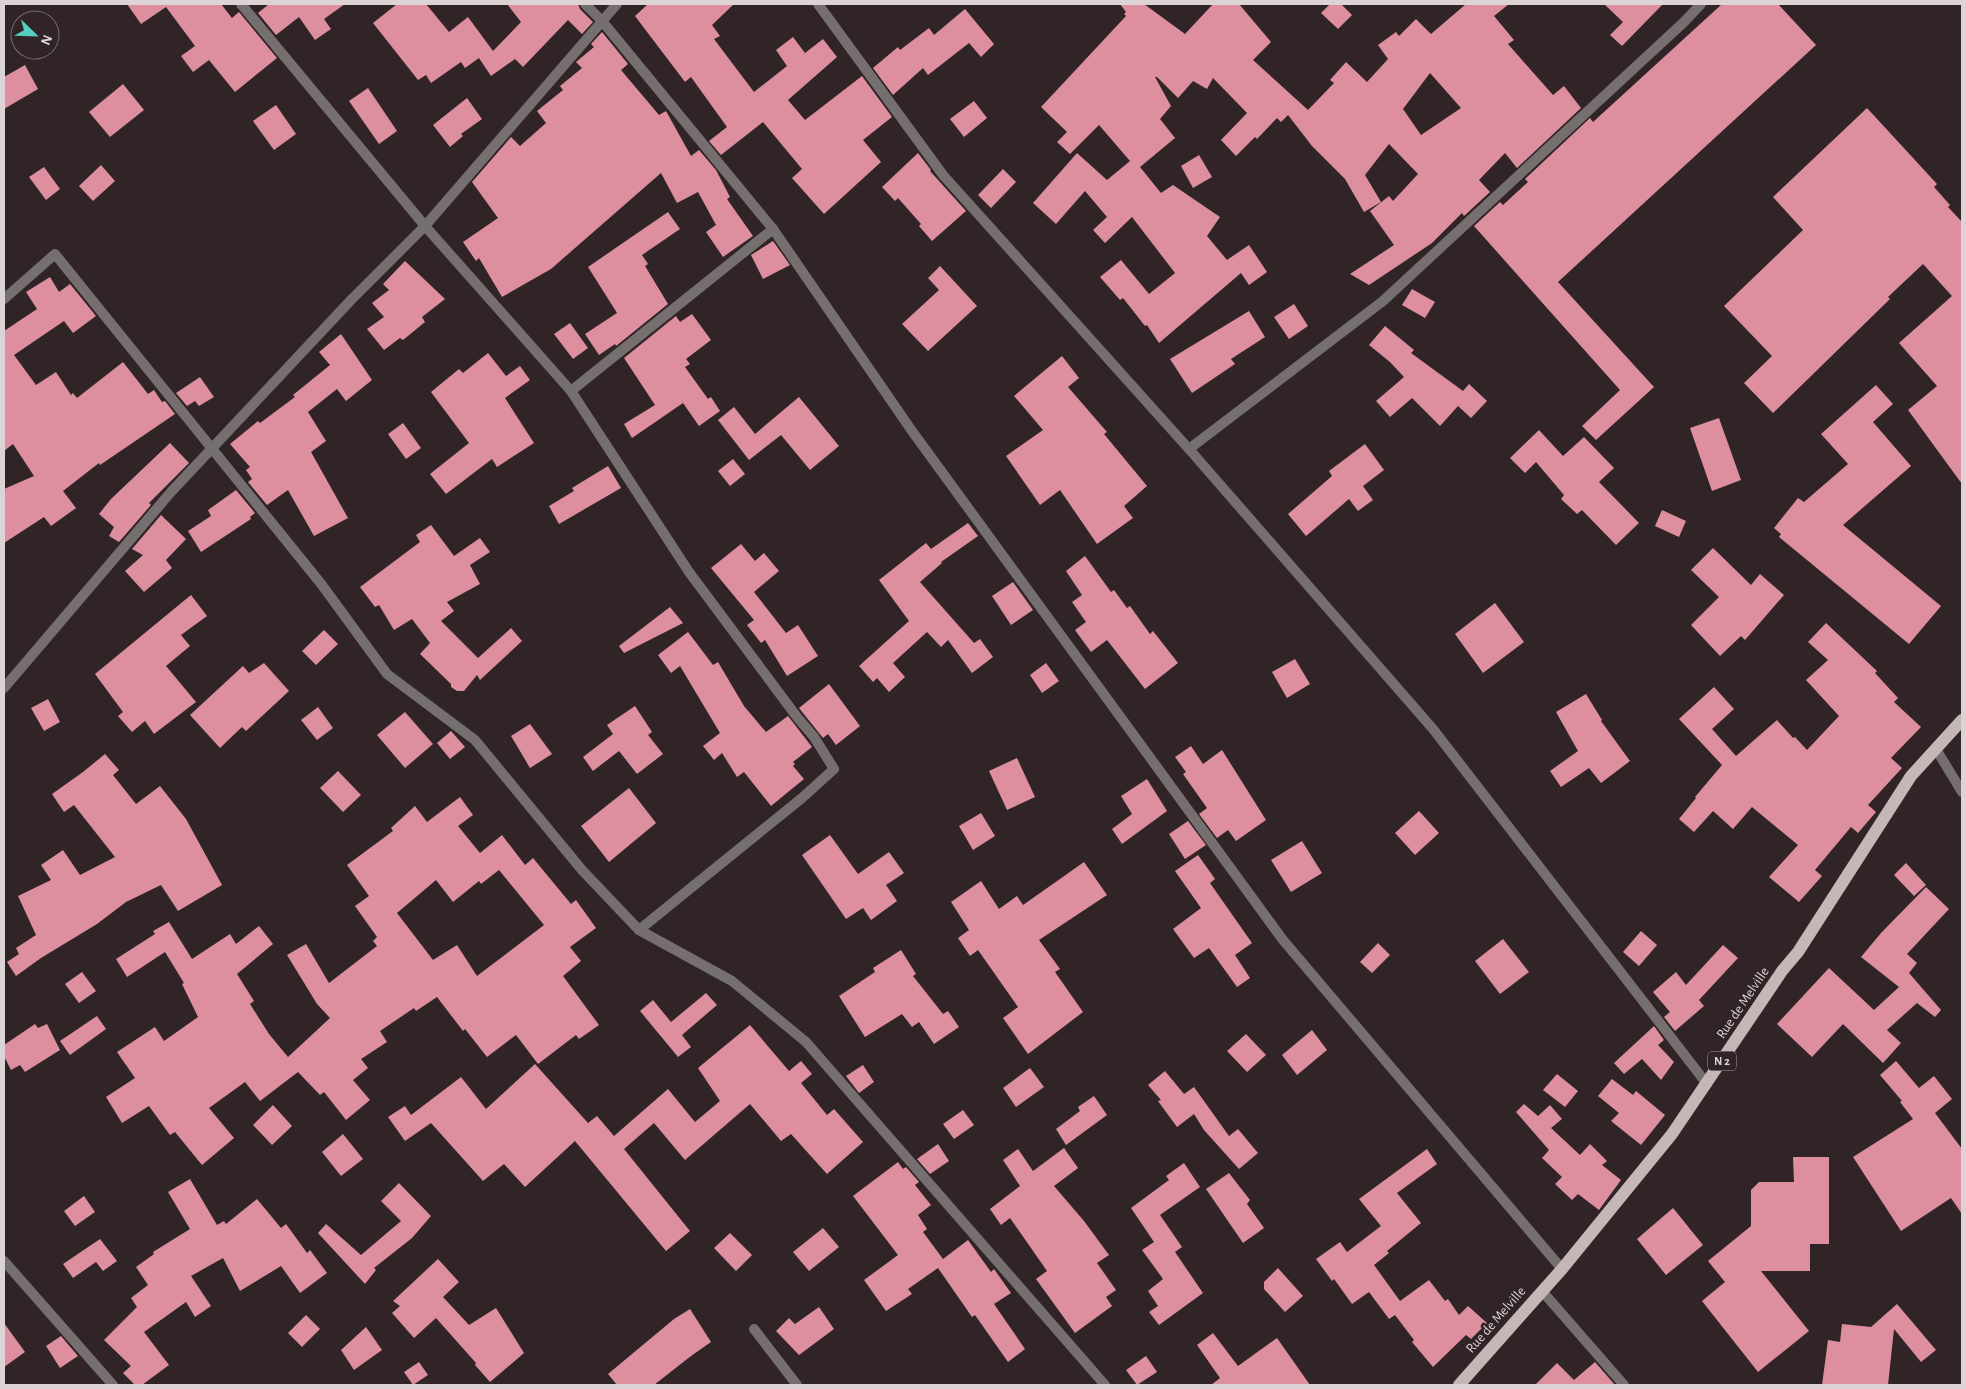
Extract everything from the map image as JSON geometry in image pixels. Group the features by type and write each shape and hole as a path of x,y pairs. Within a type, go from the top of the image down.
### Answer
{"main road":[{"name":"Rue de Melville","path":"1459,1385 1562,1270 1672,1134 1782,971 1798,952 1911,776 1962,720"}],"street":[{"path":"241,4 425,226 571,391 689,572 796,717 814,737 834,769 802,798 639,930"},
{"path":"585,4 602,21 773,229 912,430 1283,940 1562,1270"},
{"path":"4,688 171,492 351,300 425,226 617,4"},
{"path":"818,4 943,175 1189,449 1434,729 1707,1084"},
{"path":"1189,449 1383,301 1701,4"},
{"path":"571,391 773,229"},
{"path":"4,299 55,254 322,585 387,674 475,740 582,870 639,930 732,981 806,1042 1105,1385"},
{"path":"1936,749 1962,792"},
{"path":"4,1261 113,1385"},
{"path":"1542,1291 1624,1385"},
{"path":"754,1329 797,1385"}],"building":[{"path":"127,4 221,4 232,18 239,12 277,58 235,92 209,60 193,72 181,56 195,46 166,7 141,24"},
{"path":"269,4 345,4 324,19 331,29 315,40 299,17 276,35 258,13"},
{"path":"397,4 426,4 449,32 468,17 493,51 521,22 507,4 578,4 580,9 593,22 582,34 568,20 523,67 515,59 491,76 479,58 465,68 461,62 431,83 426,75 418,80 373,23"},
{"path":"648,4 734,4 712,25 720,36 714,39 754,92 787,66 776,50 793,37 805,53 823,39 837,57 788,100 805,120 862,76 892,117 863,140 881,162 824,214 792,178 802,169 763,122 721,155 709,141 727,127 691,77 685,82 635,16"},
{"path":"1120,4 1144,4 1185,34 1213,4 1239,4 1271,42 1253,60 1308,110 1334,83 1330,80 1346,62 1367,82 1388,59 1378,45 1396,32 1399,36 1416,19 1431,34 1466,4 1509,4 1494,16 1514,40 1508,44 1553,95 1564,86 1581,108 1517,168 1505,153 1479,180 1490,192 1464,216 1462,213 1432,243 1369,285 1350,274 1394,245 1370,211 1389,196 1393,201 1418,174 1389,144 1365,175 1381,202 1364,212 1345,179 1312,146 1288,115 1281,122 1277,118 1257,139 1255,137 1236,156 1221,140 1247,113 1213,78 1207,89 1193,81 1178,98 1155,77 1171,106 1160,119 1175,138 1140,167 1161,193 1173,185 1220,217 1207,236 1227,260 1249,245 1267,272 1249,285 1241,273 1159,343 1147,325 1145,326 1123,298 1120,300 1100,277 1121,260 1149,294 1175,273 1132,217 1105,243 1093,230 1107,217 1085,191 1056,224 1033,203 1077,153 1107,180 1130,161 1099,125 1070,154 1057,142 1067,132 1041,107 1126,16 1124,14 1126,12","holes":["1430,73 1461,108 1421,135 1403,109"]},
{"path":"1330,4 1341,4 1352,15 1338,29 1321,13"},
{"path":"1604,4 1663,4 1622,46 1610,35 1623,22"},
{"path":"1722,4 1778,4 1816,45 1558,282 1654,387 1596,440 1582,426 1620,390 1474,226 1500,202 1503,205 1528,182 1525,179 1590,118 1593,122"},
{"path":"965,9 994,44 981,57 969,43 928,75 923,68 893,95 873,68 898,47 900,50 929,28 934,35"},
{"path":"602,32 628,64 621,70 659,115 666,111 691,156 699,150 716,170 730,197 727,199 753,236 723,257 706,232 716,225 698,192 677,203 661,173 551,269 502,297 479,258 476,261 463,242 498,218 472,182 511,137 520,146 546,123 537,111 563,90 560,86 582,68 576,62 594,47 591,44"},
{"path":"25,65 38,89 4,109 4,77"},
{"path":"123,84 144,110 110,137 89,112"},
{"path":"368,88 397,131 379,144 349,101"},
{"path":"467,98 482,119 461,134 463,136 450,147 433,125"},
{"path":"974,101 987,118 964,137 950,119"},
{"path":"276,105 296,134 274,150 253,121"},
{"path":"1867,108 1937,184 1934,187 1950,205 1948,207 1962,222 1962,484 1908,410 1937,386 1899,343 1952,296 1923,264 1888,297 1890,299 1773,413 1744,383 1772,356 1724,306 1803,230 1773,197"},
{"path":"918,153 930,171 966,211 932,241 919,226 921,224 898,198 895,201 882,187"},
{"path":"1199,155 1212,177 1193,188 1181,166"},
{"path":"101,165 115,181 93,201 79,186"},
{"path":"44,167 60,189 46,200 29,177"},
{"path":"1003,169 1016,182 991,208 978,195"},
{"path":"668,212 680,229 642,255 648,264 645,266 668,304 616,346 615,344 599,355 585,334 617,313 588,267"},
{"path":"773,241 790,265 763,279 751,255"},
{"path":"405,261 445,299 422,317 425,322 403,340 400,338 384,350 367,329 384,317 372,303 389,290 383,284"},
{"path":"940,266 977,306 928,351 902,324 939,290 928,278"},
{"path":"50,277 59,292 70,284 96,316 73,333 64,321 14,355 36,385 56,372 71,395 73,393 77,398 123,362 148,394 154,390 162,402 165,401 175,414 100,465 99,463 63,491 76,508 51,526 44,517 4,543 4,489 34,476 13,444 4,451 4,331 37,309 26,292"},
{"path":"1412,289 1435,302 1425,318 1402,305"},
{"path":"1294,304 1308,326 1289,339 1274,317"},
{"path":"1249,311 1265,337 1231,359 1235,364 1192,393 1170,359"},
{"path":"692,314 711,340 686,359 690,364 685,367 708,399 711,397 720,411 699,426 683,403 632,438 624,424 655,405 624,358 676,316 680,322"},
{"path":"570,323 588,348 573,359 554,334"},
{"path":"1385,326 1414,350 1411,353 1463,391 1469,384 1487,401 1471,418 1458,406 1440,426 1412,398 1390,417 1376,401 1404,377 1390,362 1369,345"},
{"path":"341,334 372,380 346,401 337,389 308,412 326,441 311,452 348,518 314,536 288,490 267,505 248,482 252,479 246,470 250,467 230,444 258,421 260,423 295,397 293,395 330,365 319,352"},
{"path":"488,353 506,376 520,366 530,380 505,398 534,443 497,467 492,459 446,494 430,474 469,443 431,392 459,369 463,373"},
{"path":"1062,356 1079,378 1068,387 1107,432 1104,434 1147,486 1124,506 1133,518 1097,544 1060,490 1040,505 1006,456 1043,430 1014,396"},
{"path":"200,377 214,397 199,406 195,401 187,406 176,393"},
{"path":"1876,385 1893,404 1873,422 1911,466 1843,525 1941,606 1909,644 1779,537 1781,534 1774,528 1798,498 1804,502 1848,464 1821,434"},
{"path":"799,397 839,446 810,470 781,435 749,460 718,420 734,407 755,434"},
{"path":"1719,418 1741,480 1712,491 1690,428"},
{"path":"403,423 421,448 406,459 388,434"},
{"path":"1539,430 1563,456 1584,437 1614,468 1599,482 1639,523 1616,545 1582,510 1577,514 1561,499 1564,495 1536,462 1525,473 1510,458"},
{"path":"170,443 189,463 149,503 151,505 119,542 109,536 114,527 99,514 111,499"},
{"path":"1365,444 1384,470 1363,486 1373,500 1358,511 1349,499 1306,536 1288,514 1332,476 1329,471"},
{"path":"733,459 745,474 730,486 718,471"},
{"path":"608,466 621,488 559,524 549,506 574,491 572,488"},
{"path":"236,490 255,513 250,517 251,519 201,552 188,531 211,516 208,510"},
{"path":"1662,510 1686,521 1679,537 1655,526"},
{"path":"161,515 186,539 166,560 172,568 144,592 125,571 143,555 132,549"},
{"path":"968,523 978,536 941,562 920,582 974,643 980,639 993,657 972,673 948,640 941,647 927,632 893,663 905,677 889,692 877,678 873,682 859,666 909,621 879,580 926,543 931,549"},
{"path":"431,525 454,556 480,538 490,552 470,565 480,584 447,602 454,611 441,621 478,658 511,628 522,641 480,680 477,675 464,691 457,691 451,687 451,684 420,654 430,643 412,619 394,630 379,605 375,607 360,587 420,542 416,535"},
{"path":"741,544 755,561 764,553 779,571 754,592 786,633 798,625 818,656 787,676 765,640 761,643 747,625 754,620 711,568"},
{"path":"1713,548 1751,585 1760,574 1784,595 1745,640 1741,636 1720,656 1691,625 1719,597 1691,570"},
{"path":"1085,556 1111,592 1114,590 1127,608 1130,606 1150,634 1153,631 1178,663 1145,689 1107,640 1091,652 1075,630 1086,622 1072,602 1082,595 1066,571"},
{"path":"1013,582 1033,610 1011,625 992,596"},
{"path":"191,595 207,616 181,635 190,646 166,666 196,702 154,734 145,721 132,732 118,716 123,712 95,674"},
{"path":"1495,603 1524,642 1483,673 1455,634"},
{"path":"670,607 683,623 624,653 619,646"},
{"path":"1826,623 1877,671 1875,673 1898,698 1894,702 1921,727 1891,758 1902,768 1868,805 1876,812 1858,833 1851,827 1815,870 1822,876 1799,902 1769,877 1798,845 1752,807 1733,829 1713,811 1694,832 1679,819 1722,765 1679,719 1714,687 1734,709 1712,729 1736,756 1777,720 1807,750 1839,716 1806,680 1828,660 1808,642"},
{"path":"324,630 338,644 316,665 302,651"},
{"path":"688,632 713,665 718,662 744,706 766,732 788,716 812,747 793,762 795,764 793,766 804,779 771,806 744,772 737,777 722,753 714,760 703,746 720,733 680,666 671,673 658,655"},
{"path":"1295,659 1310,684 1287,698 1272,672"},
{"path":"264,663 289,691 246,731 242,727 220,748 190,715 243,666 249,673"},
{"path":"1046,663 1059,681 1042,693 1030,675"},
{"path":"829,684 860,726 836,745 828,734 823,738 799,708"},
{"path":"1586,694 1601,721 1630,761 1601,783 1589,768 1561,787 1550,771 1578,751 1556,712"},
{"path":"48,699 60,722 44,731 31,708"},
{"path":"635,706 652,732 648,735 663,754 637,774 619,751 593,771 583,757 613,734 607,725"},
{"path":"318,707 333,728 317,740 301,720"},
{"path":"405,712 433,744 405,768 377,735"},
{"path":"530,724 552,754 530,768 511,736"},
{"path":"451,731 465,747 450,759 437,743"},
{"path":"1191,746 1203,764 1222,750 1266,820 1236,841 1228,830 1217,838 1199,814 1207,808 1183,774 1186,772 1175,757"},
{"path":"105,754 119,770 113,775 136,804 160,786 186,819 222,885 178,911 161,885 126,902 97,924 41,958 16,976 7,962 19,954 16,948 36,935 18,896 51,880 41,865 63,850 80,875 115,857 74,805 64,812 52,794"},
{"path":"1017,758 1035,797 1007,810 989,771"},
{"path":"338,771 361,795 343,812 320,788"},
{"path":"1147,779 1167,811 1122,844 1112,829 1132,814 1121,796"},
{"path":"629,788 656,823 609,862 581,826"},
{"path":"460,797 473,815 458,826 480,853 502,835 525,865 533,858 571,904 576,900 596,928 570,947 581,961 563,976 599,1025 579,1039 576,1035 538,1064 516,1035 487,1057 465,1029 463,1031 437,997 416,1011 414,1008 380,1031 387,1042 361,1059 368,1068 353,1080 370,1100 346,1120 324,1092 320,1095 298,1072 260,1101 245,1082 209,1108 234,1138 202,1165 175,1132 170,1135 149,1106 122,1123 106,1097 135,1078 117,1052 155,1027 164,1041 198,1017 182,984 184,983 165,952 127,977 116,959 155,934 153,931 169,922 192,959 230,934 236,944 259,926 273,944 237,974 254,1001 250,1004 269,1034 288,1057 330,1018 317,1004 287,955 306,944 329,983 377,946 373,941 377,937 355,906 369,896 347,865 393,831 391,828 415,806 427,822","holes":["499,870 544,925 477,976 457,945 433,960 397,913 436,880 453,902 479,881 481,884"]},
{"path":"1419,811 1439,833 1415,855 1395,833"},
{"path":"981,813 995,836 973,850 959,826"},
{"path":"1188,821 1206,845 1185,859 1169,834"},
{"path":"830,835 858,874 889,852 904,873 886,885 897,901 871,920 863,908 846,919 802,855"},
{"path":"1302,841 1322,873 1291,892 1271,860"},
{"path":"1198,855 1215,879 1210,883 1252,943 1235,955 1250,978 1237,987 1209,948 1194,958 1173,929 1201,908 1175,871"},
{"path":"1084,862 1107,895 1039,940 1060,969 1055,972 1083,1012 1028,1054 1003,1018 1018,1007 978,950 970,956 958,938 969,930 951,902 981,881 999,909 1017,896 1023,905"},
{"path":"1906,863 1926,885 1914,896 1894,875"},
{"path":"1926,887 1949,909 1907,954 1917,963 1909,973 1941,1010 1935,1017 1917,1003 1887,1030 1901,1043 1883,1063 1843,1024 1812,1057 1777,1024 1829,968 1874,1010 1899,987 1861,957 1881,933"},
{"path":"1641,931 1657,945 1639,966 1623,952"},
{"path":"1503,939 1529,972 1500,994 1475,961"},
{"path":"1378,943 1390,955 1372,973 1360,962"},
{"path":"1723,945 1738,958 1699,1000 1704,1006 1675,1031 1664,1017 1670,1012 1653,992 1676,972 1686,985"},
{"path":"901,950 916,974 913,976 943,1014 948,1011 959,1027 934,1044 919,1022 912,1027 902,1014 865,1037 839,996 875,972 873,968"},
{"path":"82,972 96,991 79,1003 65,984"},
{"path":"706,993 717,1005 682,1035 691,1047 678,1057 640,1011 653,1000 671,1022"},
{"path":"97,1016 106,1029 70,1055 60,1041"},
{"path":"35,1024 38,1028 47,1024 60,1050 25,1072 20,1065 11,1070 4,1056 4,1045"},
{"path":"750,1025 789,1071 801,1061 812,1074 801,1083 827,1115 834,1109 863,1142 827,1174 791,1134 781,1141 750,1104 685,1160 654,1123 624,1149 690,1231 666,1251 575,1141 525,1187 504,1164 483,1181 431,1123 405,1141 388,1117 405,1106 411,1115 461,1077 486,1109 535,1064 588,1123 597,1116 614,1136 668,1089 695,1122 720,1101 698,1068"},
{"path":"1654,1026 1664,1040 1658,1045 1674,1062 1661,1080 1642,1059 1624,1074 1614,1063"},
{"path":"1312,1030 1327,1050 1297,1075 1282,1055"},
{"path":"1246,1034 1266,1055 1247,1072 1227,1051"},
{"path":"1896,1061 1919,1088 1934,1076 1952,1099 1935,1113 1962,1149 1962,1214 1951,1198 1901,1231 1853,1157 1913,1119 1900,1102 1902,1101 1880,1075"},
{"path":"863,1065 874,1082 859,1093 846,1076"},
{"path":"1030,1068 1044,1087 1016,1107 1003,1088"},
{"path":"1165,1071 1184,1094 1194,1087 1229,1136 1238,1129 1258,1153 1239,1169 1204,1130 1194,1114 1177,1127 1158,1101 1161,1100 1148,1085"},
{"path":"1557,1074 1578,1091 1565,1107 1543,1090"},
{"path":"1612,1079 1633,1095 1636,1091 1665,1115 1641,1145 1611,1121 1619,1113 1598,1096"},
{"path":"1094,1096 1107,1115 1066,1145 1056,1129 1080,1111 1078,1107"},
{"path":"1524,1104 1538,1116 1550,1105 1562,1119 1551,1128 1580,1155 1590,1144 1607,1161 1602,1165 1621,1180 1599,1210 1578,1194 1572,1200 1555,1184 1562,1177 1542,1158 1549,1150 1516,1112"},
{"path":"273,1105 292,1126 272,1145 253,1125"},
{"path":"963,1110 974,1125 954,1139 943,1124"},
{"path":"343,1134 363,1159 341,1176 322,1152"},
{"path":"938,1144 949,1161 930,1174 917,1159"},
{"path":"1064,1148 1078,1168 1054,1186 1084,1221 1109,1255 1097,1263 1116,1290 1106,1297 1112,1306 1075,1333 1036,1279 1047,1271 1010,1218 1001,1225 990,1209 1020,1186 1003,1160 1018,1149 1033,1171"},
{"path":"1427,1149 1437,1164 1397,1193 1421,1223 1387,1251 1389,1253 1374,1265 1400,1301 1429,1280 1445,1301 1448,1299 1459,1315 1468,1306 1487,1323 1471,1339 1466,1335 1433,1367 1412,1342 1414,1340 1395,1315 1389,1319 1369,1292 1352,1304 1334,1279 1332,1281 1316,1259 1340,1242 1347,1252 1381,1226 1359,1199"},
{"path":"1793,1157 1829,1157 1829,1244 1810,1244 1810,1271 1761,1271 1809,1331 1758,1372 1702,1301 1725,1282 1708,1261 1751,1226 1751,1190 1759,1182 1794,1182"},
{"path":"898,1162 903,1169 906,1167 919,1182 915,1185 931,1205 918,1215 927,1229 923,1232 943,1259 968,1240 991,1272 994,1269 1011,1293 994,1304 1025,1349 1008,1362 975,1315 972,1317 938,1268 908,1289 912,1294 886,1311 864,1280 898,1255 853,1196"},
{"path":"1184,1163 1200,1187 1160,1215 1182,1247 1175,1252 1203,1293 1159,1325 1149,1312 1158,1306 1148,1291 1163,1279 1142,1250 1154,1242 1131,1208 1169,1180 1166,1176"},
{"path":"1229,1173 1250,1200 1247,1204 1264,1228 1243,1243 1206,1189"},
{"path":"190,1179 217,1225 224,1221 226,1224 257,1199 281,1228 286,1224 307,1253 310,1250 327,1273 300,1293 281,1266 240,1291 223,1258 191,1276 211,1306 195,1317 186,1302 144,1332 169,1365 142,1385 135,1385 123,1373 131,1366 104,1340 137,1307 131,1298 148,1285 136,1267 154,1254 153,1252 190,1229 168,1192"},
{"path":"399,1183 431,1216 412,1238 374,1268 376,1270 365,1284 318,1233 326,1224 361,1255 401,1221 381,1201"},
{"path":"84,1196 95,1212 75,1226 64,1211"},
{"path":"1673,1208 1703,1245 1666,1275 1637,1239"},
{"path":"823,1228 839,1247 809,1271 793,1252"},
{"path":"730,1233 752,1255 736,1271 714,1248"},
{"path":"100,1239 117,1261 103,1271 96,1262 73,1278 63,1264"},
{"path":"438,1259 459,1282 443,1297 469,1325 496,1308 524,1353 490,1382 475,1365 476,1363 436,1318 414,1338 392,1313 400,1306 393,1301"},
{"path":"1278,1268 1303,1296 1285,1312 1264,1289 1264,1282"},
{"path":"1897,1304 1936,1350 1921,1362 1894,1329 1888,1385 1822,1385 1828,1340 1840,1342 1842,1324 1871,1327"},
{"path":"819,1307 834,1329 799,1355 776,1331 789,1318 795,1324"},
{"path":"690,1309 711,1342 654,1385 617,1385 608,1374 674,1319"},
{"path":"306,1315 320,1329 302,1347 288,1333"},
{"path":"4,1323 25,1352 4,1367"},
{"path":"366,1327 382,1350 354,1370 341,1350"},
{"path":"1213,1333 1238,1366 1277,1338 1310,1385 1211,1385 1220,1378 1197,1345"},
{"path":"61,1336 78,1356 60,1368 46,1346"},
{"path":"1146,1356 1157,1372 1137,1385 1126,1370"},
{"path":"419,1362 428,1375 413,1385 404,1372"},
{"path":"1595,1362 1615,1385 1535,1385 1557,1363 1574,1380"}]}
